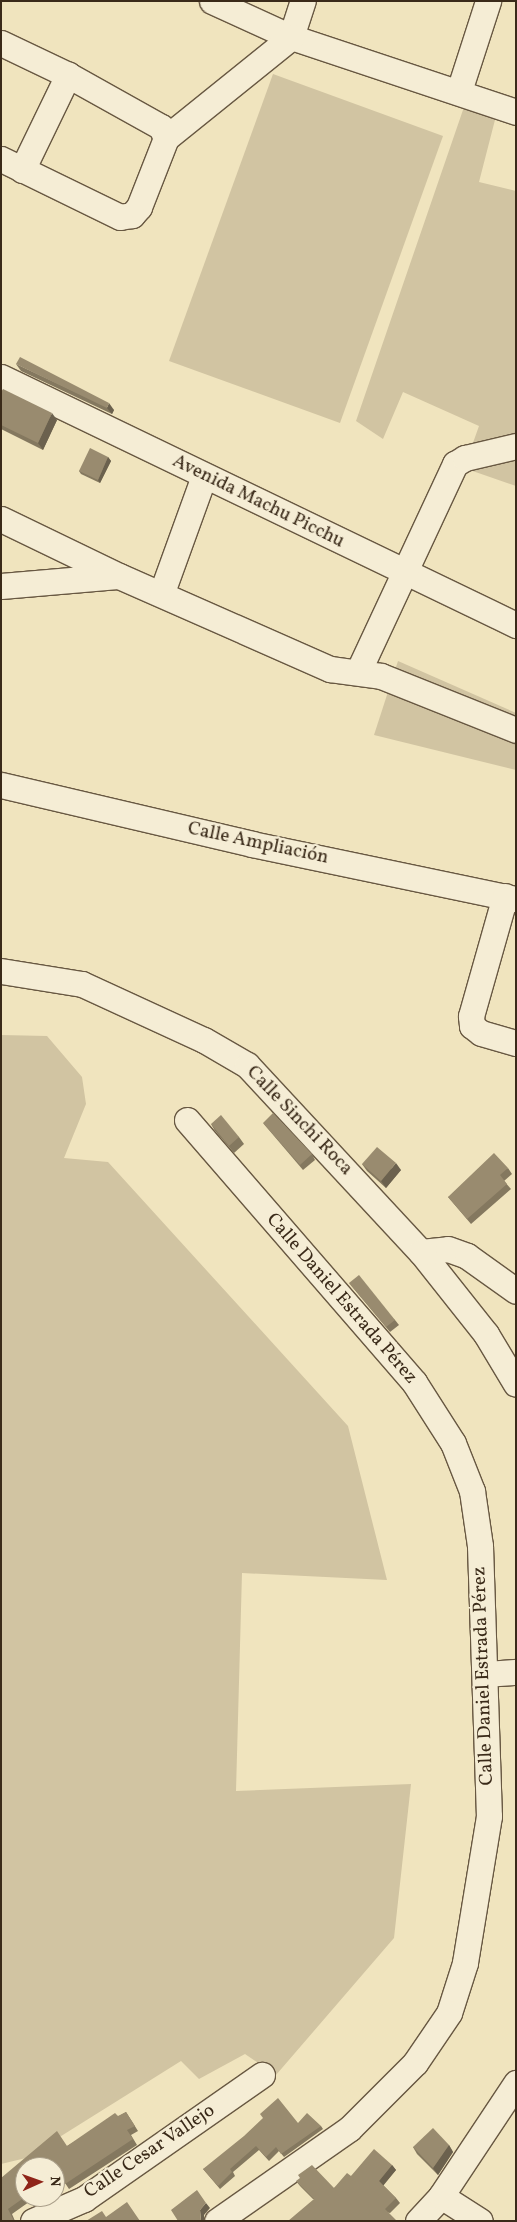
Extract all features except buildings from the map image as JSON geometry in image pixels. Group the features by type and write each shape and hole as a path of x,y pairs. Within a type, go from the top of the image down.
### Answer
{"street":[{"path":"212,1 291,37 459,91 516,112"},
{"path":"68,75 12,165 120,217 132,215 142,198 166,138 291,37 303,1"},
{"path":"459,91 488,1"},
{"path":"1,43 68,75 161,127 166,138"},
{"name":"Avenida Machu Picchu","path":"1,377 403,573 516,625"},
{"path":"358,672 455,464 465,458 516,446"},
{"path":"162,592 204,476"},
{"path":"1,518 119,576 162,592 330,669 381,676 516,730"},
{"path":"1,586 119,576"},
{"name":"Calle Ampliación","path":"1,785 252,844 510,897"},
{"path":"510,897 472,1016 472,1026 481,1033 516,1043"},
{"name":"Calle Sinchi Roca","path":"1,971 82,984 204,1040 247,1064 421,1252 486,1334 516,1384"},
{"name":"Calle Daniel Estrada Pérez","path":"187,1120 414,1382 453,1443 472,1491 480,1546 489,1816 465,1963 449,2013 415,2063 349,2129 217,2221"},
{"path":"421,1252 448,1250 467,1256 516,1291"},
{"path":"485,1674 516,1672"},
{"name":"Calle Cesar Vallejo","path":"33,2221 84,2199 262,2075"},
{"path":"418,2221 441,2196 516,2083"},
{"path":"441,2196 480,2221"}],"shaded area":[{"path":"273,74 443,136 340,423 169,361"},
{"path":"464,107 496,116 479,182 516,191 516,486 464,468 479,426 403,392 383,439 356,421"},
{"path":"398,661 516,713 516,770 374,735"},
{"path":"1,1035 47,1036 82,1077 86,1104 64,1158 108,1162 348,1426 387,1580 242,1573 236,1791 411,1784 394,1938 276,2075 245,2054 199,2079 181,2061 28,2157 15,2157 15,2161 1,2164"}]}
